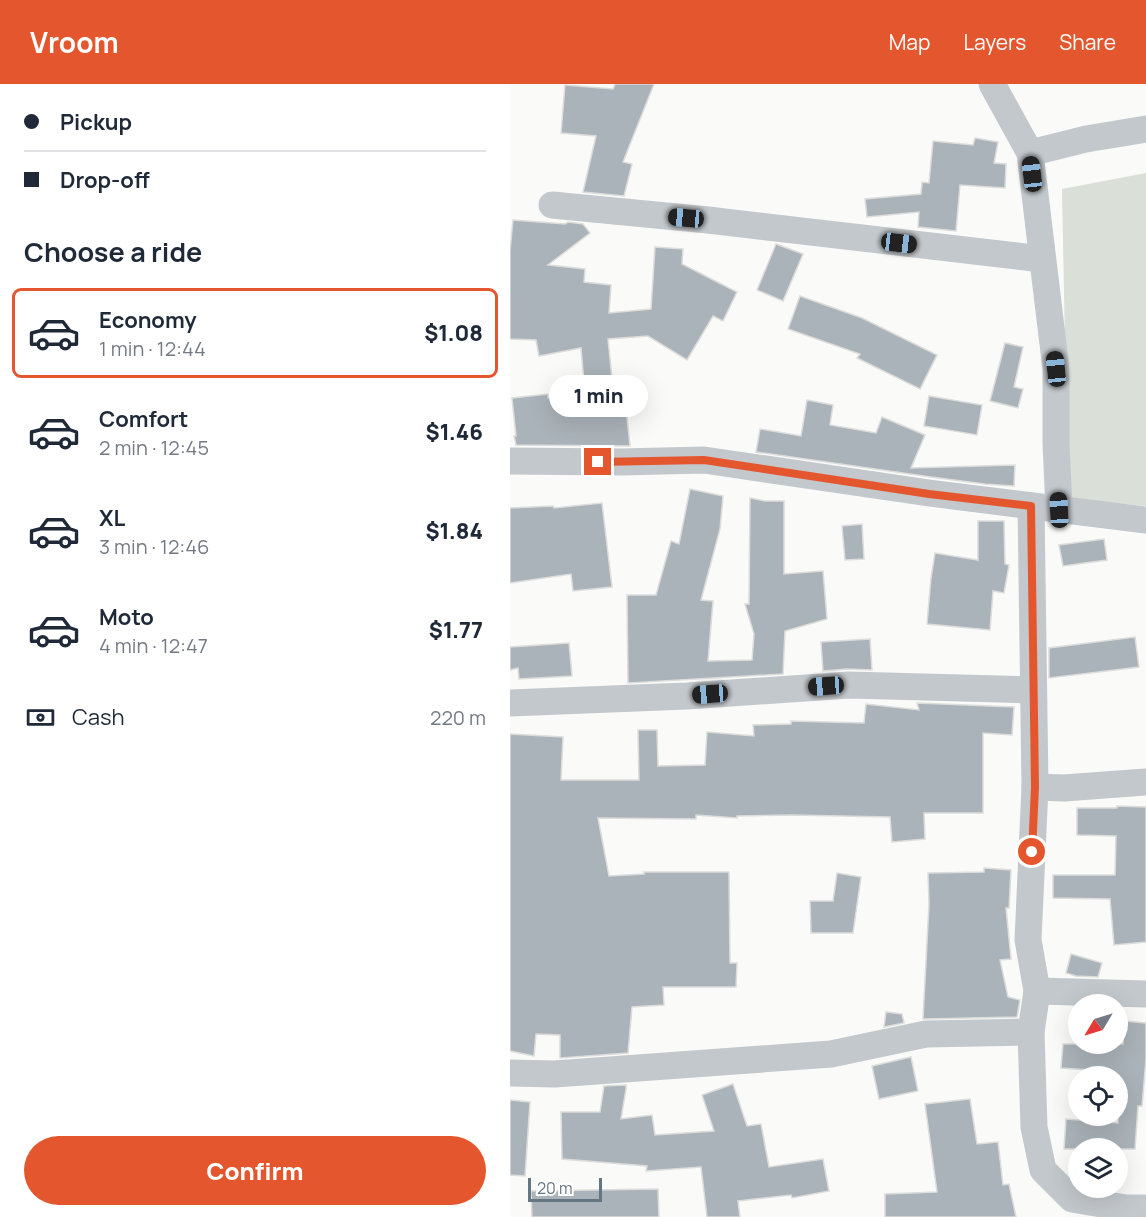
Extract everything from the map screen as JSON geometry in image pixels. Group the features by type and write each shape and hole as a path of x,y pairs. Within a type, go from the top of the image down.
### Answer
{"street":[{"path":"992,84 1030,153 1056,369 1059,510"},
{"path":"1030,153 1086,139 1146,129"},
{"path":"552,206 708,220 1042,259"},
{"path":"510,461 704,460 929,494 1146,520"},
{"path":"1031,506 1035,787 1028,940 1037,992 1031,1032 1034,1127 1043,1170 1072,1199 1126,1208 1146,1208"},
{"path":"510,703 687,696 849,685 1033,690"},
{"path":"1035,787 1064,788 1146,782"},
{"path":"1037,992 1146,994"},
{"path":"510,1073 555,1074 831,1054 927,1034 1031,1032"}],"shaded area":[{"path":"1146,173 1146,506 1068,499 1062,189"}],"building":[{"path":"615,84 654,84 623,162 632,164 624,196 583,192 596,136 561,133 565,85 613,89"},
{"path":"975,138 998,142 994,163 1006,164 1005,188 960,185 956,231 918,227 919,212 867,217 865,199 921,194 922,182 929,183 933,141 973,145"},
{"path":"513,220 583,224 590,233 548,265 585,269 584,282 611,285 609,313 651,309 655,247 683,249 682,264 737,292 723,321 713,316 687,360 648,336 608,339 615,409 626,408 630,446 516,445 512,398 548,394 548,398 585,393 581,348 539,356 536,340 510,339 510,251"},
{"path":"776,244 803,254 783,301 757,290"},
{"path":"800,296 862,318 937,355 920,389 857,358 860,354 788,329"},
{"path":"1005,343 1023,347 1014,387 1023,389 1018,408 990,401"},
{"path":"929,396 982,405 977,435 924,426"},
{"path":"807,400 833,405 830,425 876,433 882,417 925,435 911,468 1015,465 1014,486 931,477 756,452 760,429 801,436"},
{"path":"690,489 723,496 720,529 701,600 713,601 708,661 752,660 754,634 745,604 749,604 750,498 784,501 784,574 823,571 827,619 785,631 783,674 628,683 627,595 656,595 671,541 679,544"},
{"path":"602,503 612,587 573,591 571,574 510,583 510,508 553,506 554,508"},
{"path":"978,521 1004,521 1005,564 1009,565 1004,593 993,591 990,630 927,624 935,553 978,560"},
{"path":"862,524 864,559 845,560 842,526"},
{"path":"1104,539 1107,560 1063,566 1059,545"},
{"path":"1135,637 1139,667 1049,678 1049,648"},
{"path":"870,639 872,670 823,671 821,642"},
{"path":"569,643 572,676 519,679 518,668 510,670 510,647"},
{"path":"917,703 1014,707 1012,735 983,733 983,813 924,813 925,839 892,842 890,817 791,815 737,816 737,818 696,815 696,819 598,818 609,876 644,874 644,872 729,872 730,963 737,963 736,987 663,987 664,1005 632,1007 628,1053 560,1058 560,1035 536,1034 534,1056 510,1051 510,734 563,737 561,780 639,780 638,730 657,730 658,766 705,765 707,732 754,736 753,725 791,724 791,721 864,723 866,704 919,710"},
{"path":"1117,806 1146,807 1146,942 1114,945 1110,899 1053,898 1053,875 1115,875 1116,836 1077,835 1077,808 1117,808"},
{"path":"984,868 1011,870 1009,908 1006,908 1011,959 1000,960 1008,997 1020,1000 1017,1017 923,1019 929,904 928,873 984,872"},
{"path":"837,873 861,877 853,933 811,933 810,901 833,901"},
{"path":"1071,954 1102,963 1098,977 1066,973"},
{"path":"886,1012 902,1014 904,1023 884,1027"},
{"path":"1128,1021 1146,1023 1142,1106 1138,1106 1135,1149 1128,1149 1128,1138 1068,1138 1068,1149 1064,1149 1066,1119 1068,1119 1068,1126 1128,1126 1128,1066 1061,1068 1063,1044 1068,1044 1068,1054 1128,1054"},
{"path":"911,1057 918,1091 879,1099 872,1066"},
{"path":"733,1084 747,1126 761,1124 769,1167 823,1159 829,1191 792,1198 791,1195 738,1201 740,1217 707,1217 701,1167 646,1171 647,1166 562,1159 561,1112 600,1112 604,1086 626,1085 621,1119 652,1115 655,1135 714,1131 702,1095"},
{"path":"970,1099 977,1144 998,1142 1003,1185 1009,1184 1016,1217 885,1217 885,1194 937,1192 925,1104"},
{"path":"510,1100 530,1102 525,1176 510,1175"},
{"path":"658,1189 659,1217 532,1217 531,1191"}],"route":[{"path":"598,462 704,460 929,494 1031,506 1035,787 1032,852"}]}
